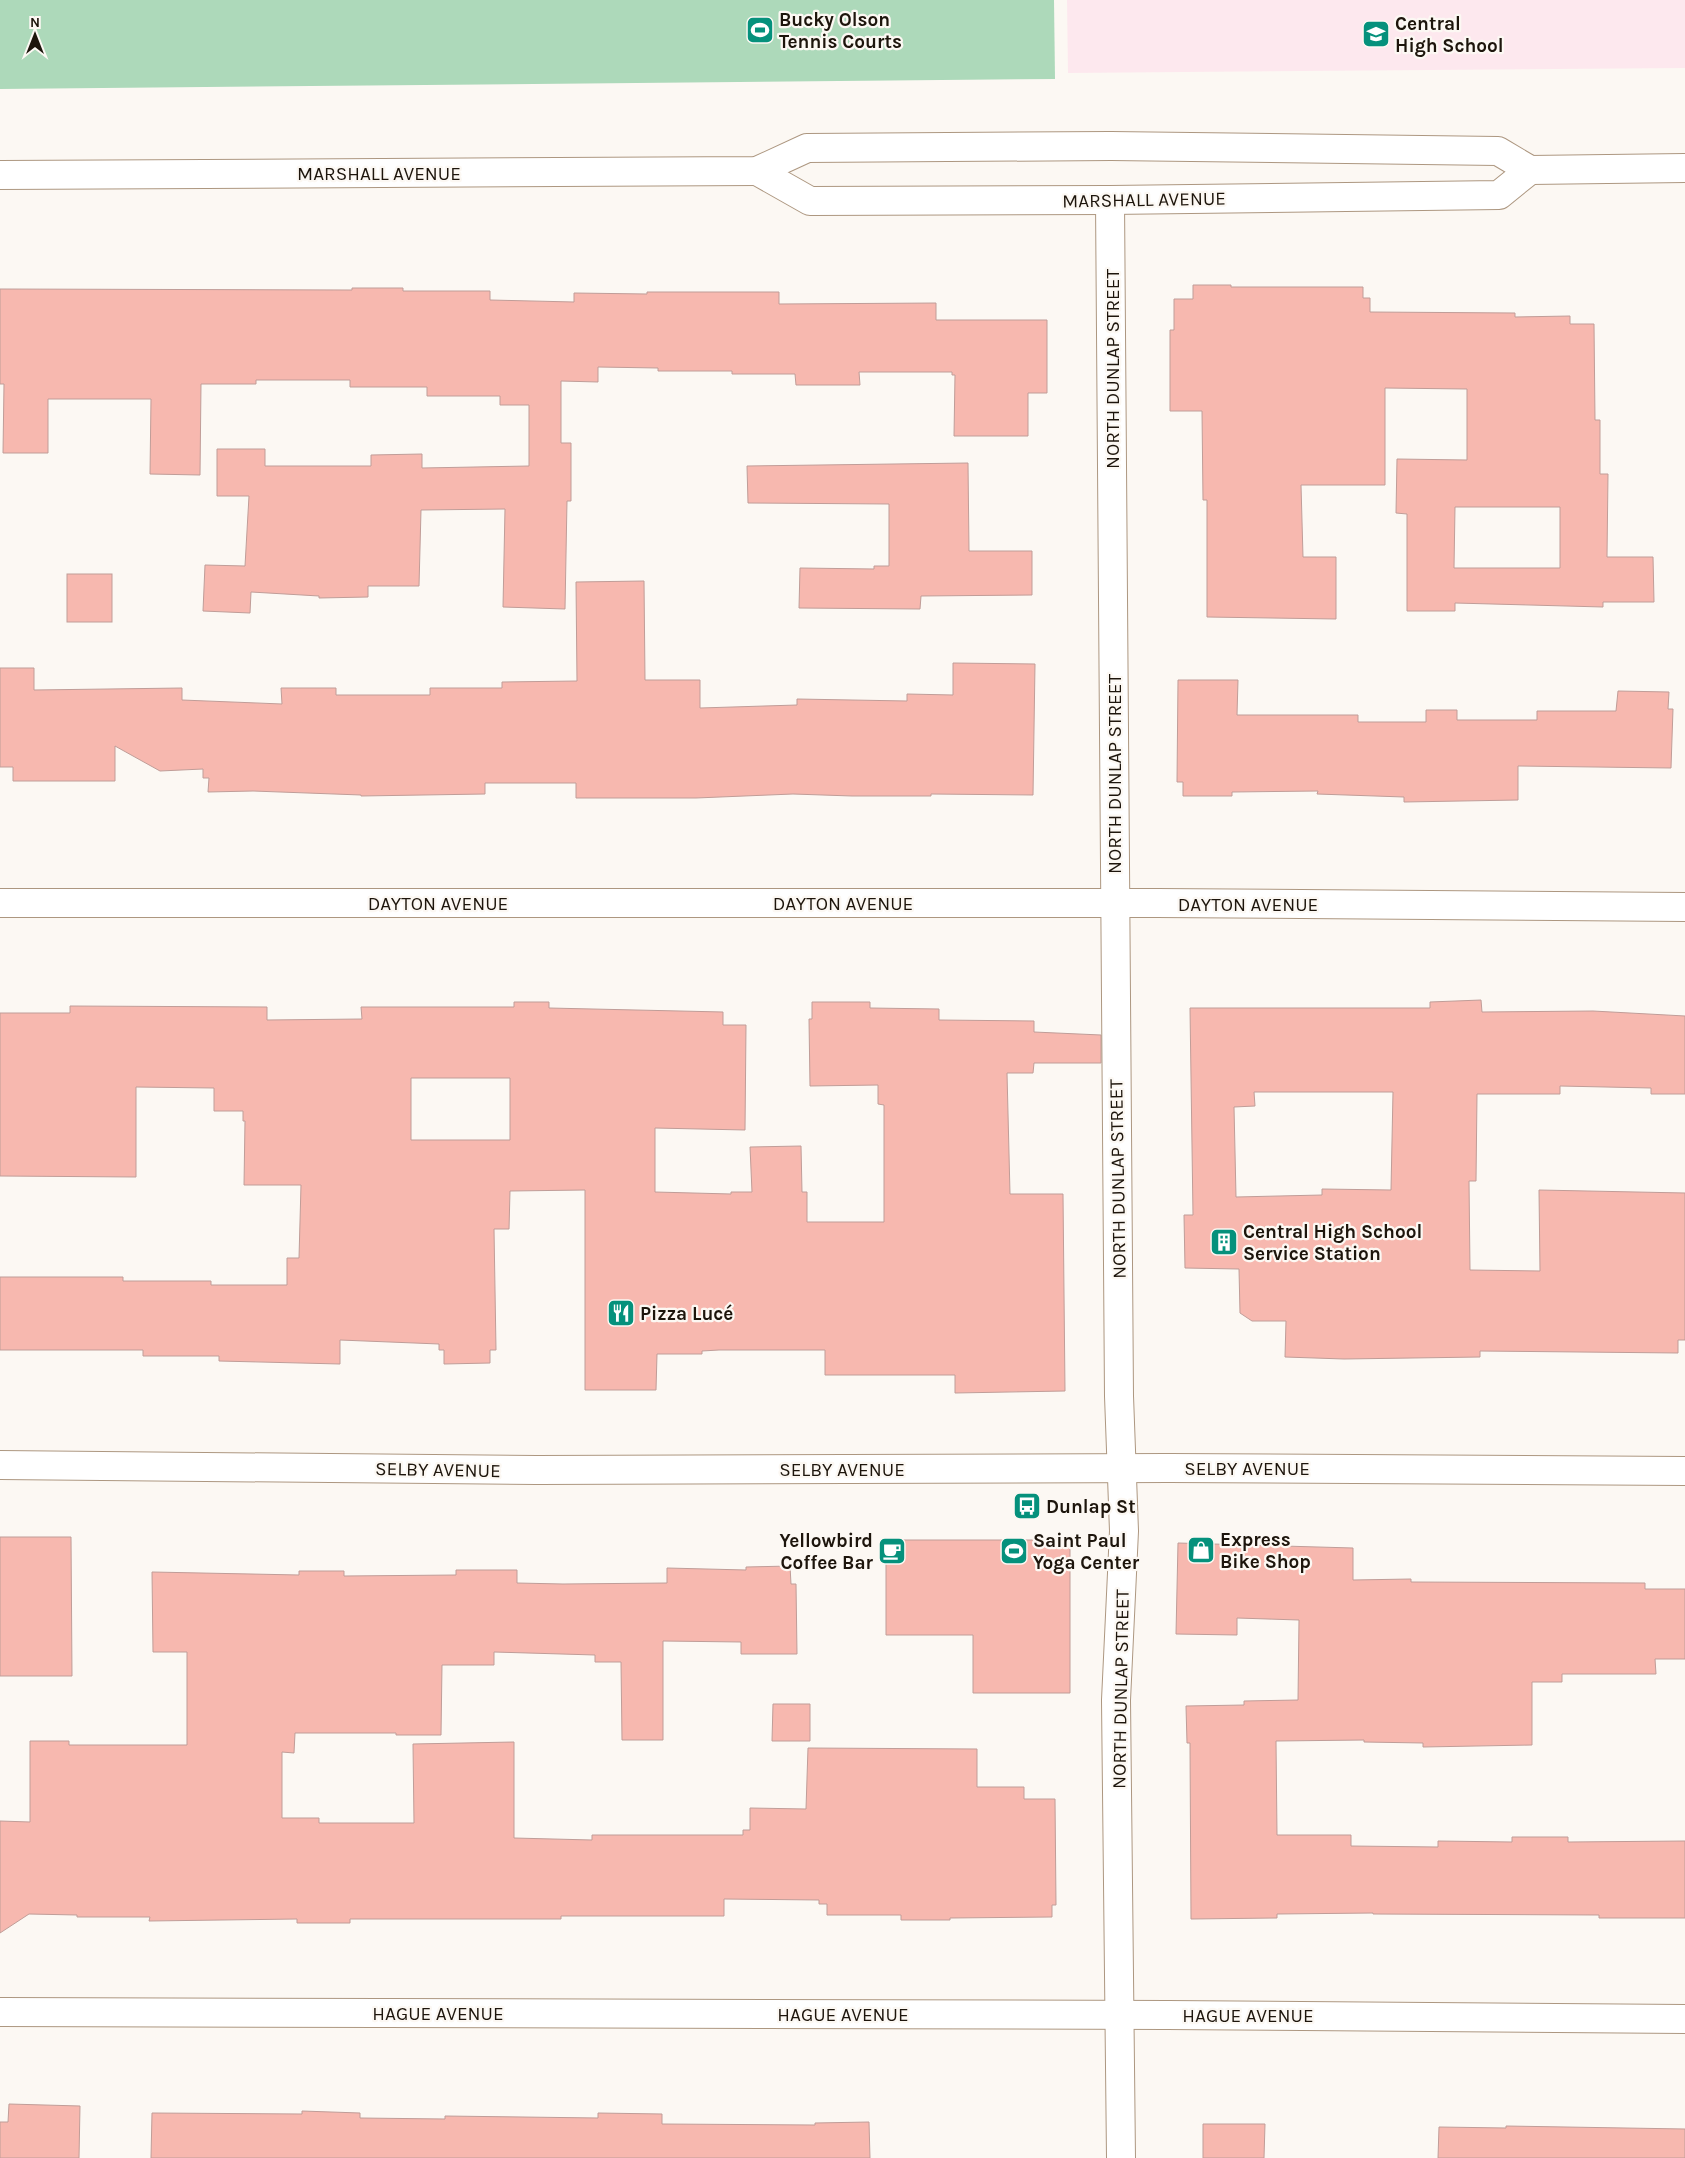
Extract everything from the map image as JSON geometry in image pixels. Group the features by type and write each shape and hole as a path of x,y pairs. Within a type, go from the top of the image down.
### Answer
{"street":[{"name":"MARSHALL AVENUE","path":"0,175 757,171 807,148 1111,146 1498,151 1530,170 1499,195 1110,200 810,201 757,171"},
{"path":"1530,170 1685,168"},
{"name":"NORTH DUNLAP STREET","path":"1110,200 1120,1468 1124,1531 1116,1700 1121,2015 1121,2158"},
{"name":"DAYTON AVENUE","path":"0,903 1115,903 1685,907"},
{"name":"SELBY AVENUE","path":"0,1465 537,1470 1120,1468 1685,1471"},
{"name":"HAGUE AVENUE","path":"0,2012 1121,2015 1685,2019"}],"shaded area":[{"name":"Central High School","path":"1067,0 1685,0 1685,68 1068,73"}],"green space":[{"path":"0,0 1054,0 1055,79 0,89"}],"building":[{"path":"1193,285 1231,285 1231,287 1363,287 1363,298 1370,298 1370,312 1515,313 1515,317 1570,316 1570,324 1594,324 1595,420 1600,420 1600,474 1608,474 1607,557 1653,557 1654,602 1603,602 1603,607 1455,603 1455,611 1407,611 1407,514 1396,513 1397,459 1467,460 1467,389 1385,388 1385,485 1301,485 1303,557 1336,557 1336,619 1207,617 1207,500 1203,500 1202,411 1170,411 1170,330 1174,330 1174,299 1193,299","holes":["1455,507 1560,507 1560,568 1454,568"]},
{"path":"352,288 403,288 403,291 490,291 490,300 574,302 574,293 779,292 779,304 936,303 936,320 1047,320 1047,393 1028,393 1028,436 954,436 955,375 952,375 952,372 859,372 860,385 796,385 795,374 732,374 732,371 658,371 658,368 598,367 598,382 561,381 561,443 571,443 571,501 567,501 565,609 503,607 505,509 421,510 419,586 368,586 368,597 319,598 319,596 251,592 250,613 203,611 205,565 245,566 249,496 217,496 217,449 265,449 265,466 371,466 371,455 422,454 422,468 529,466 529,405 500,405 500,396 427,396 427,387 350,387 350,380 256,380 256,384 201,384 200,475 150,474 151,399 48,399 48,453 3,453 4,384 0,384 0,289 352,290"},
{"path":"968,463 969,551 1032,551 1032,595 921,596 920,609 799,608 800,568 874,569 874,566 889,566 889,504 748,503 747,466"},
{"path":"67,574 112,574 112,622 67,622"},
{"path":"644,581 645,680 700,680 700,708 797,705 797,699 907,701 907,694 953,695 953,663 1035,664 1033,795 931,794 931,796 852,796 793,794 696,798 576,798 576,783 485,783 485,794 361,796 253,791 208,792 209,778 203,778 203,769 160,771 115,746 115,781 13,781 13,767 0,767 0,668 34,668 34,690 182,688 182,700 282,704 281,688 336,688 336,695 430,695 430,688 502,688 502,682 577,681 576,582"},
{"path":"1178,680 1238,680 1237,715 1358,715 1358,722 1426,722 1426,710 1457,710 1457,720 1537,720 1537,711 1616,711 1618,691 1669,692 1668,709 1673,709 1671,768 1518,766 1518,800 1404,802 1404,797 1317,794 1318,791 1232,792 1232,796 1183,796 1183,782 1177,782"},
{"path":"1481,1000 1482,1012 1593,1011 1685,1016 1685,1094 1651,1094 1651,1088 1560,1086 1560,1094 1477,1094 1476,1181 1469,1181 1470,1270 1540,1271 1539,1190 1685,1193 1685,1340 1678,1340 1678,1353 1480,1351 1480,1357 1344,1359 1285,1357 1286,1321 1252,1321 1240,1313 1239,1269 1185,1268 1184,1215 1193,1215 1190,1008 1430,1008 1430,1002","holes":["1254,1092 1393,1092 1391,1190 1322,1189 1322,1195 1236,1197 1234,1107 1255,1106"]},
{"path":"514,1002 549,1002 549,1008 723,1012 723,1025 746,1025 745,1130 655,1128 655,1192 731,1194 731,1192 752,1192 750,1147 801,1146 802,1192 807,1192 807,1222 884,1222 884,1105 878,1104 878,1085 810,1086 809,1019 812,1019 812,1002 870,1002 870,1008 939,1009 939,1020 1034,1021 1034,1032 1101,1035 1101,1063 1034,1063 1033,1073 1007,1073 1010,1194 1063,1194 1065,1391 955,1393 955,1375 825,1375 825,1350 719,1350 702,1351 702,1354 657,1354 656,1390 585,1390 585,1190 510,1191 509,1229 494,1229 496,1350 490,1350 490,1363 444,1364 444,1350 439,1350 439,1344 340,1340 340,1364 219,1361 219,1356 143,1356 143,1350 0,1350 0,1277 123,1277 123,1281 211,1281 211,1285 287,1285 287,1258 299,1258 301,1185 244,1185 245,1121 243,1121 243,1111 214,1111 214,1088 136,1087 136,1177 0,1176 0,1013 70,1013 70,1006 267,1007 267,1020 362,1019 361,1007 514,1007","holes":["411,1078 510,1078 510,1140 411,1140"]},
{"path":"0,1537 71,1537 72,1676 0,1676"},
{"path":"886,1540 1070,1540 1070,1693 973,1693 973,1635 886,1635"},
{"path":"1178,1543 1353,1548 1353,1580 1411,1579 1411,1582 1645,1583 1645,1589 1685,1589 1685,1659 1655,1659 1656,1674 1562,1674 1562,1682 1532,1682 1532,1745 1423,1747 1423,1743 1364,1742 1364,1740 1276,1741 1277,1835 1351,1835 1351,1846 1438,1847 1438,1841 1512,1842 1512,1837 1568,1837 1568,1842 1685,1841 1685,1918 1599,1918 1599,1915 1373,1913 1277,1914 1277,1918 1191,1919 1190,1743 1187,1743 1186,1706 1244,1705 1244,1701 1298,1700 1299,1620 1237,1618 1237,1635 1176,1634"},
{"path":"790,1566 791,1584 796,1584 797,1654 741,1654 741,1642 663,1641 663,1740 622,1740 621,1662 595,1662 595,1655 494,1652 494,1665 442,1665 441,1735 295,1733 294,1753 282,1752 282,1818 319,1818 319,1823 414,1823 413,1744 514,1742 514,1838 592,1840 592,1835 743,1835 743,1830 750,1830 750,1808 806,1809 808,1748 977,1749 977,1787 1024,1787 1024,1799 1055,1799 1056,1905 1052,1905 1052,1917 901,1920 901,1915 827,1915 827,1904 819,1904 819,1900 724,1899 724,1916 561,1916 561,1919 350,1919 350,1923 297,1923 297,1919 149,1921 150,1917 77,1917 77,1915 29,1914 0,1933 0,1821 30,1822 30,1741 69,1741 69,1745 187,1745 187,1652 153,1652 152,1572 299,1575 299,1571 344,1571 344,1576 456,1575 456,1570 517,1570 517,1583 563,1584 667,1583 667,1568 746,1570 746,1567"},
{"path":"773,1704 810,1704 810,1741 772,1741"},
{"path":"9,2104 80,2106 79,2158 0,2158 0,2122 8,2122"},
{"path":"302,2111 360,2113 360,2118 445,2119 445,2116 598,2118 598,2113 662,2114 662,2124 815,2125 815,2123 869,2122 870,2158 151,2158 152,2113 302,2114"},
{"path":"1203,2124 1265,2124 1264,2158 1203,2158"},
{"path":"1506,2126 1685,2129 1685,2158 1438,2158 1439,2127 1506,2128"}],"place":[{"name":"Bucky Olson Tennis Courts","path":"760,30"},
{"name":"Central High School","path":"1376,34"},
{"name":"Central High School Service Station","path":"1224,1242"},
{"name":"Pizza Lucé","path":"621,1313"},
{"name":"Dunlap St","path":"1027,1506"},
{"name":"Express Bike Shop","path":"1201,1550"},
{"name":"Yellowbird Coffee Bar","path":"892,1551"},
{"name":"Saint Paul Yoga Center","path":"1014,1551"}]}
